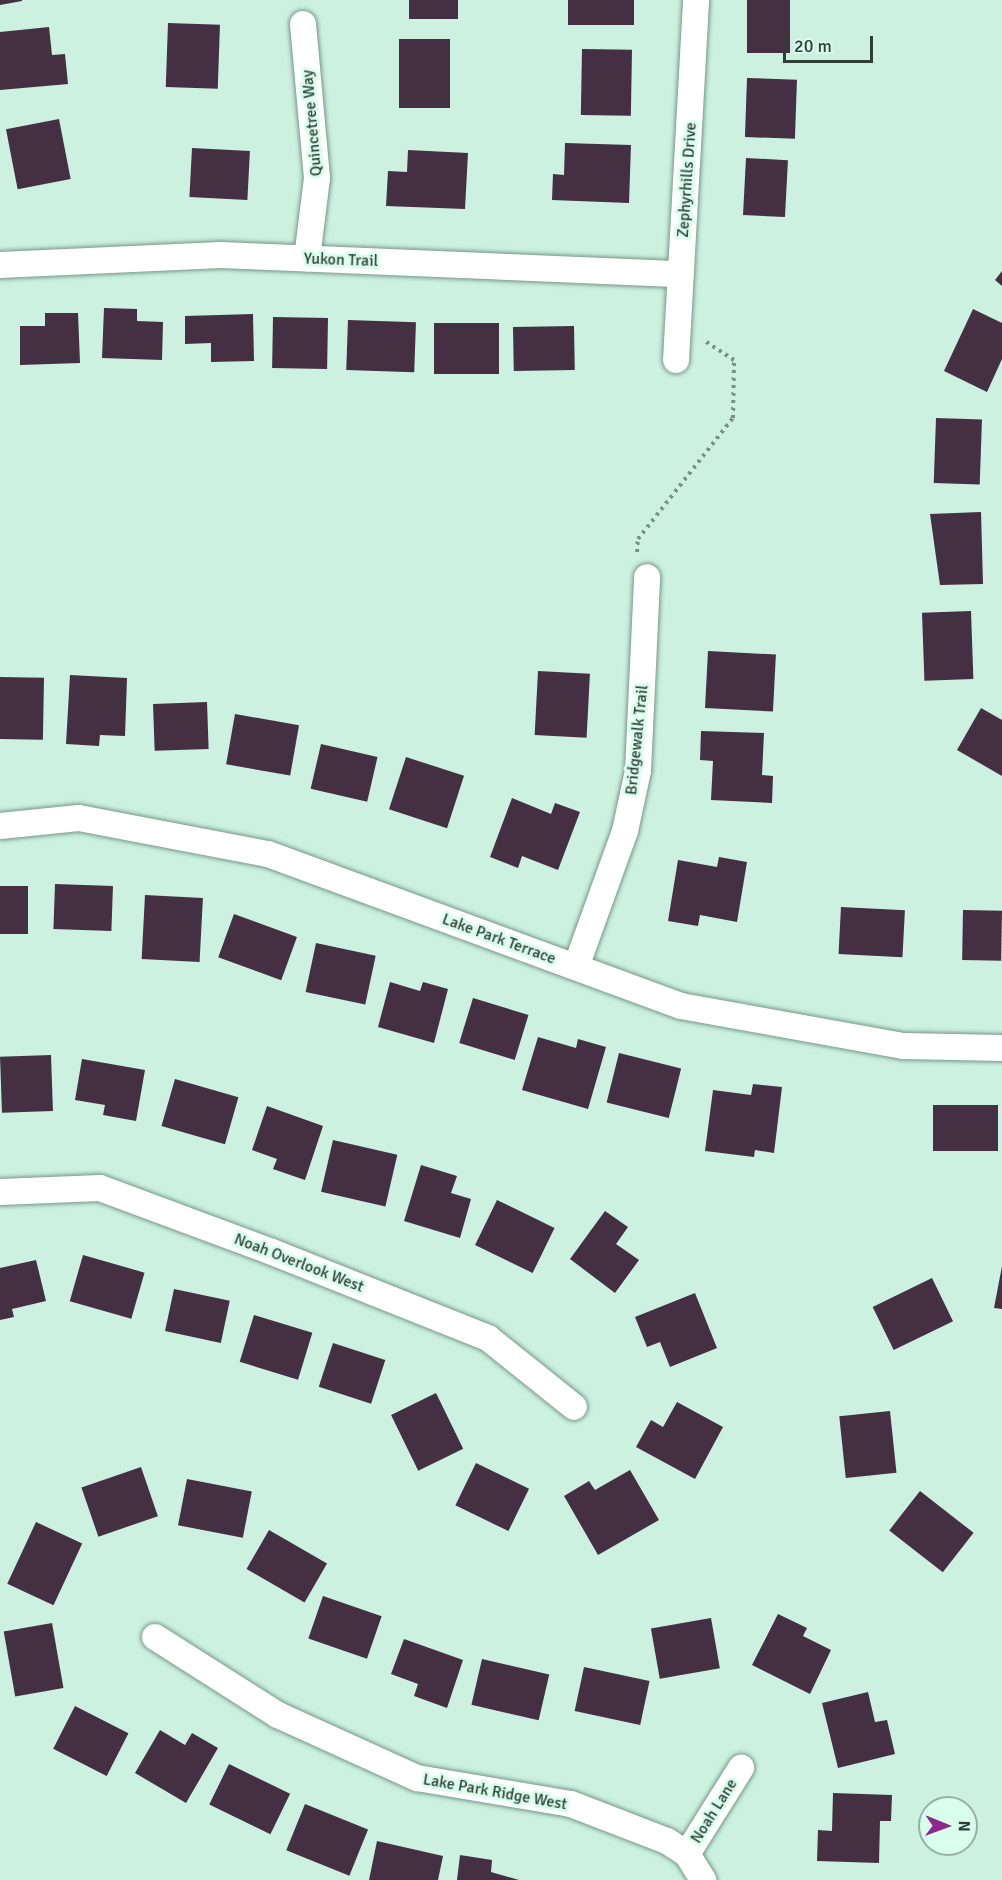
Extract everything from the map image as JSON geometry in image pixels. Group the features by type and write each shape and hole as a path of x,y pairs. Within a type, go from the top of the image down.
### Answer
{"street":[{"name":"Zephyrhills Drive","path":"676,360 696,0"},
{"name":"Quincetree Way","path":"303,24 317,178 307,258"},
{"name":"Yukon Trail","path":"0,265 221,255 681,274"},
{"name":"Bridgewalk Trail","path":"576,967 625,831 638,771 647,577"},
{"name":"Lake Park Terrace","path":"0,826 79,818 268,854 681,1006 904,1046 1002,1048"},
{"name":"Noah Overlook West","path":"0,1192 100,1188 272,1252 488,1338 574,1407"},
{"name":"Lake Park Ridge West","path":"155,1637 278,1715 417,1778 571,1804 667,1841 687,1854 703,1880"},
{"name":"Noah Lane","path":"687,1854 741,1768"}],"path":[{"path":"647,577 635,577 638,539 733,418 734,360 696,335 678,333"}],"building":[{"path":"0,0 22,0 22,1 0,5"},
{"path":"409,0 458,0 458,19 409,19"},
{"path":"568,0 634,0 634,25 568,25"},
{"path":"747,0 790,0 790,53 747,53"},
{"path":"168,23 220,25 218,89 166,87"},
{"path":"49,27 52,55 65,54 68,84 0,90 0,32"},
{"path":"399,39 450,39 450,108 399,108"},
{"path":"582,49 632,50 631,116 581,115"},
{"path":"747,78 797,80 795,139 745,137"},
{"path":"59,119 71,179 18,189 6,129"},
{"path":"565,143 631,145 629,203 552,200 553,174 564,175"},
{"path":"192,148 250,151 247,200 189,197"},
{"path":"408,150 468,153 465,209 386,206 388,171 407,172"},
{"path":"746,158 788,160 785,217 743,215"},
{"path":"1002,271 1002,286 995,280"},
{"path":"104,308 137,309 137,321 163,322 162,360 102,358"},
{"path":"973,309 1002,323 1002,359 987,392 944,371"},
{"path":"45,313 78,313 80,363 20,365 20,326 45,326"},
{"path":"253,314 254,361 211,362 211,343 185,344 185,316"},
{"path":"273,317 328,318 327,369 272,368"},
{"path":"348,320 416,322 414,372 346,370"},
{"path":"434,323 499,323 499,374 434,374"},
{"path":"574,326 575,370 514,371 513,327"},
{"path":"936,418 982,420 980,485 934,483"},
{"path":"981,512 983,584 940,585 930,514"},
{"path":"971,611 973,679 924,681 922,613"},
{"path":"708,651 776,655 773,711 705,708"},
{"path":"538,671 590,674 587,738 535,735"},
{"path":"70,675 127,678 125,736 100,735 99,746 66,744"},
{"path":"0,677 44,678 43,740 0,739"},
{"path":"207,702 209,749 155,751 153,704"},
{"path":"981,708 1002,720 1002,776 957,750"},
{"path":"235,714 299,725 290,776 226,764"},
{"path":"701,731 764,733 762,775 773,776 772,803 711,800 713,761 700,760"},
{"path":"321,744 378,757 367,802 311,789"},
{"path":"406,757 464,776 447,828 389,809"},
{"path":"512,798 551,814 555,803 580,812 558,870 522,856 518,868 490,857"},
{"path":"719,857 747,862 737,922 700,915 698,926 668,921 678,860 717,867"},
{"path":"55,884 113,886 111,931 53,929"},
{"path":"0,886 28,886 28,934 0,934"},
{"path":"145,895 203,898 200,962 142,959"},
{"path":"841,907 905,910 902,957 839,954"},
{"path":"963,910 1002,911 1001,961 962,960"},
{"path":"234,914 297,937 281,980 218,957"},
{"path":"316,943 376,956 365,1005 306,992"},
{"path":"390,982 420,991 423,982 448,989 434,1043 378,1027"},
{"path":"473,998 528,1015 515,1060 459,1043"},
{"path":"538,1037 576,1048 578,1039 606,1047 588,1109 522,1090"},
{"path":"619,1053 681,1068 669,1118 607,1102"},
{"path":"51,1055 53,1111 2,1113 0,1057"},
{"path":"82,1059 145,1070 136,1121 103,1115 105,1105 75,1100"},
{"path":"175,1079 238,1097 225,1144 161,1126"},
{"path":"753,1084 782,1087 774,1153 755,1150 754,1157 705,1151 713,1090 751,1095"},
{"path":"933,1105 998,1105 998,1151 933,1151"},
{"path":"267,1106 323,1126 305,1180 273,1169 277,1159 252,1150"},
{"path":"333,1140 397,1155 385,1206 321,1192"},
{"path":"421,1165 457,1176 451,1193 471,1199 460,1238 404,1221"},
{"path":"497,1200 555,1228 533,1273 475,1245"},
{"path":"605,1211 628,1227 616,1244 639,1260 615,1293 570,1259"},
{"path":"83,1255 145,1273 131,1319 70,1301"},
{"path":"36,1260 46,1301 12,1309 14,1317 0,1320 0,1268"},
{"path":"1002,1266 1002,1309 994,1308"},
{"path":"932,1278 953,1321 894,1350 873,1307"},
{"path":"174,1289 230,1301 221,1343 165,1331"},
{"path":"695,1293 717,1348 670,1367 660,1342 647,1347 635,1317"},
{"path":"254,1315 312,1333 298,1380 240,1362"},
{"path":"333,1343 385,1360 371,1404 319,1387"},
{"path":"436,1393 463,1449 418,1471 391,1415"},
{"path":"677,1402 723,1427 695,1479 636,1447 651,1420 663,1427"},
{"path":"890,1411 896,1473 846,1478 839,1416"},
{"path":"476,1463 529,1489 508,1531 455,1505"},
{"path":"141,1467 158,1516 98,1537 81,1488"},
{"path":"630,1470 659,1520 598,1555 564,1496 589,1481 595,1490"},
{"path":"187,1479 252,1492 243,1538 178,1525"},
{"path":"920,1491 974,1533 943,1572 889,1530"},
{"path":"36,1522 82,1544 53,1605 7,1584"},
{"path":"269,1530 327,1564 305,1602 246,1569"},
{"path":"323,1596 382,1616 367,1659 308,1639"},
{"path":"778,1614 807,1628 803,1636 831,1650 810,1694 752,1665"},
{"path":"711,1618 720,1668 660,1679 651,1629"},
{"path":"52,1623 63,1688 15,1697 4,1632"},
{"path":"404,1639 463,1660 447,1708 414,1696 418,1684 391,1674"},
{"path":"482,1659 549,1675 539,1720 471,1705"},
{"path":"584,1667 650,1681 640,1725 575,1711"},
{"path":"868,1692 875,1722 887,1720 895,1754 838,1768 822,1703"},
{"path":"75,1706 128,1733 107,1776 53,1749"},
{"path":"160,1730 185,1745 192,1733 218,1748 186,1803 135,1773"},
{"path":"229,1764 290,1794 270,1834 209,1804"},
{"path":"833,1793 892,1795 891,1821 880,1821 879,1863 817,1861 818,1830 832,1831"},
{"path":"305,1804 368,1829 349,1876 286,1850"},
{"path":"377,1841 443,1856 438,1880 369,1880"},
{"path":"460,1855 492,1860 491,1872 519,1880 457,1880"}]}
